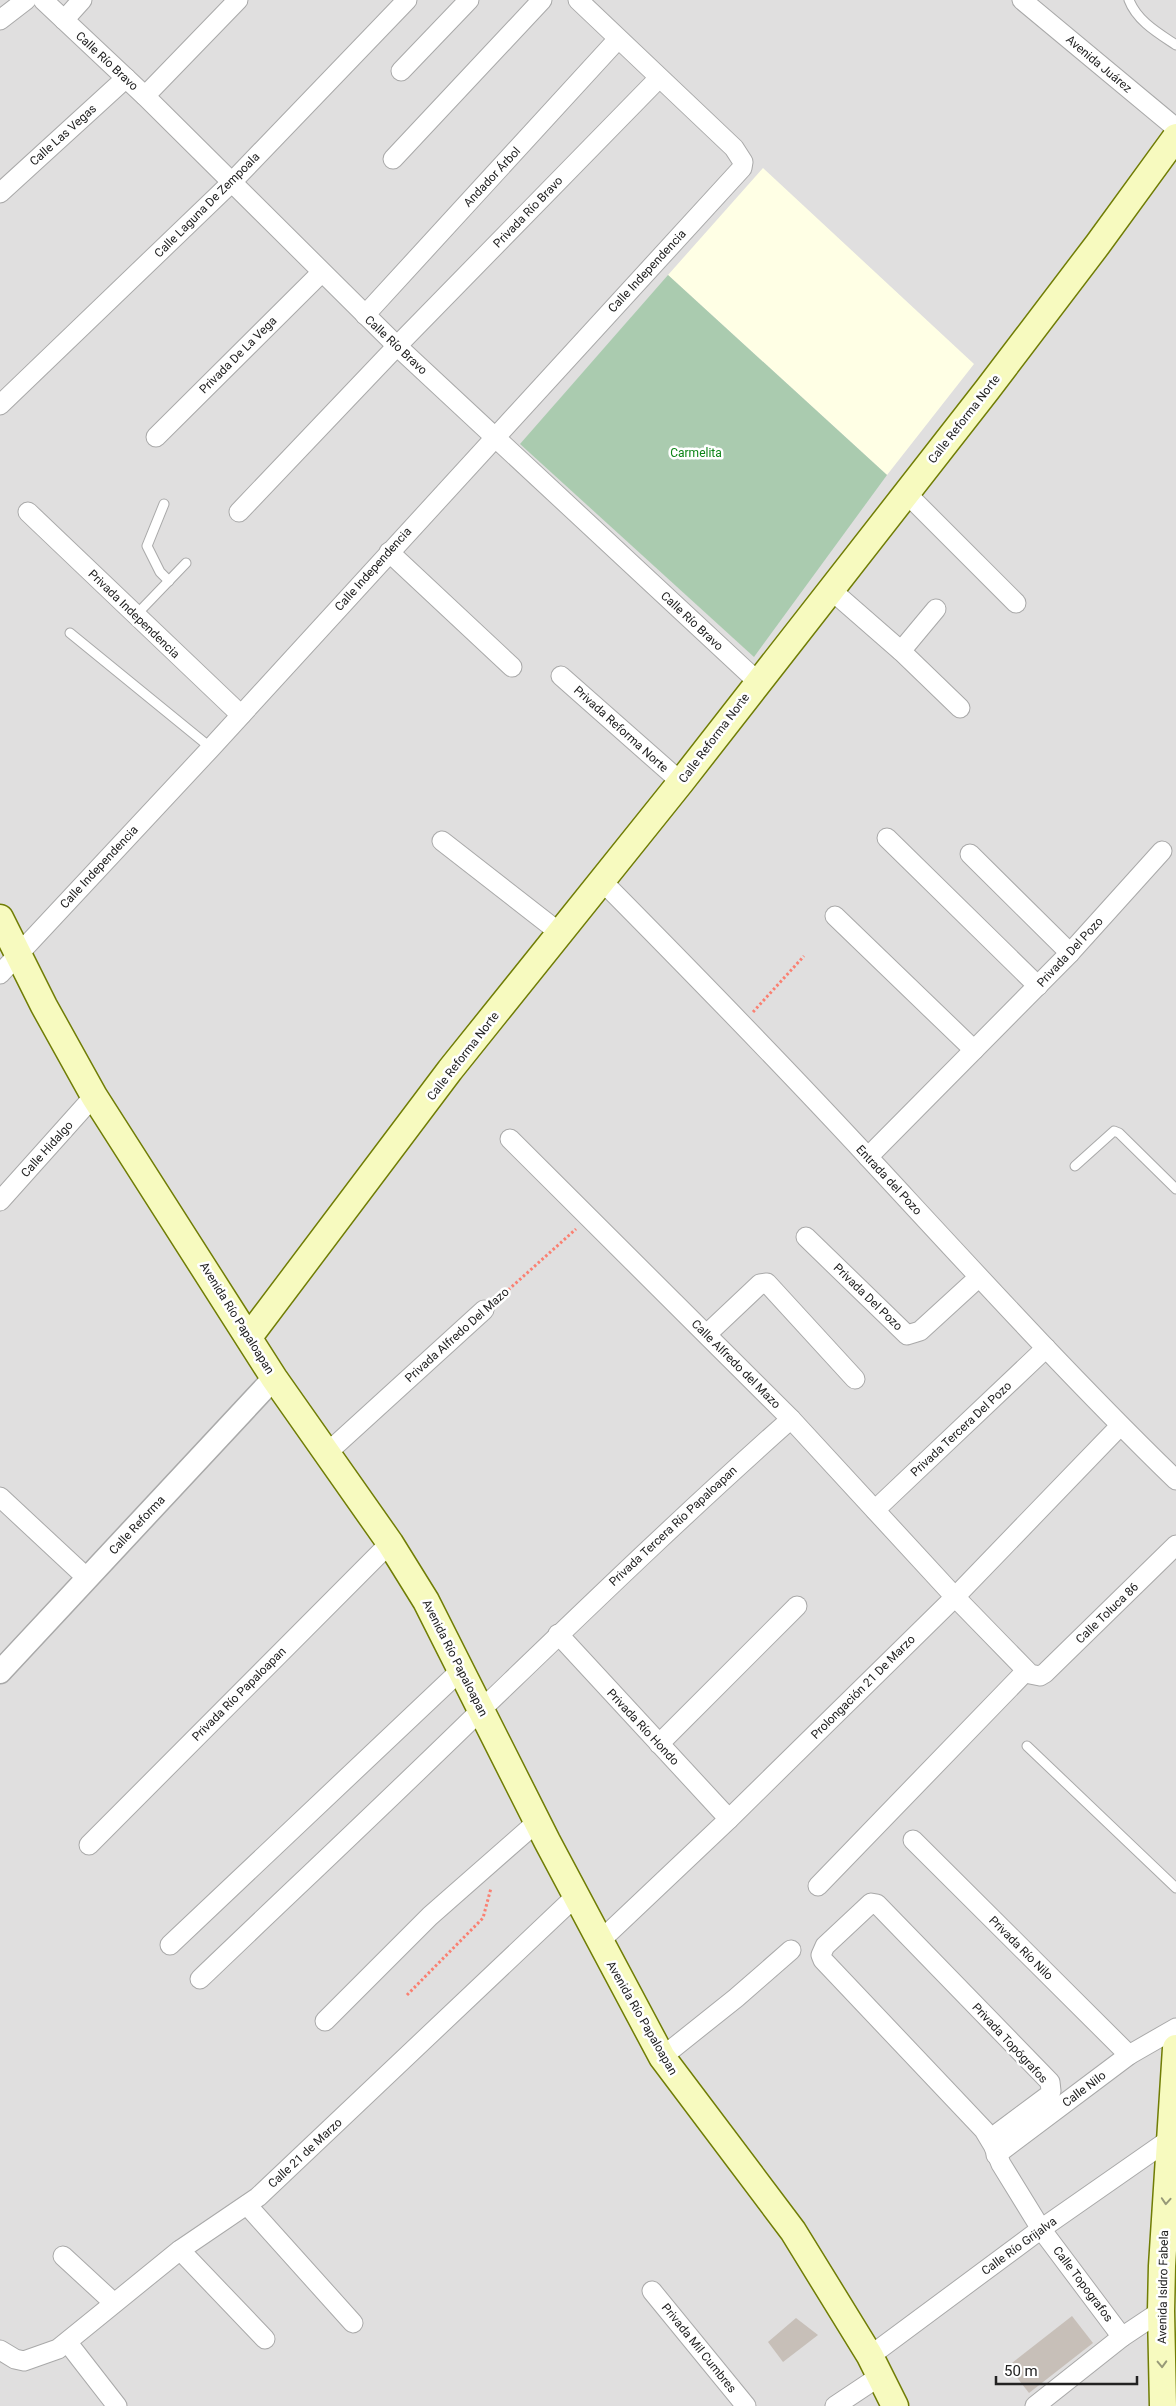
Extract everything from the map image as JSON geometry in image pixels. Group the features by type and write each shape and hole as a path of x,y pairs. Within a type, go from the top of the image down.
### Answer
{"main road":[{"name":"Calle Reforma Norte","path":"249,1337 444,1078 681,782 757,681 906,493 1098,244 1176,137"},
{"name":"Avenida Río Papaloapan","path":"0,918 44,1006 94,1096 274,1378 390,1543 426,1601 462,1669 537,1822 662,2058 793,2231 875,2366 895,2406"},
{"name":"Avenida Isidro Fabela","path":"1163,2406 1161,2311 1176,2048"}],"street":[{"path":"0,20 26,0"},
{"name":"Calle Río Bravo","path":"43,0 126,78 321,273 397,346 757,681"},
{"path":"64,20 82,0"},
{"path":"144,96 238,0"},
{"name":"Calle Laguna De Zempoala","path":"0,405 231,183 407,0"},
{"path":"401,71 469,0"},
{"path":"393,159 542,0"},
{"path":"578,0 659,78"},
{"name":"Avenida Juárez","path":"1022,0 1176,128"},
{"name":"Andador Árbol","path":"365,315 618,39"},
{"name":"Calle Las Vegas","path":"0,192 126,78"},
{"name":"Calle Independencia","path":"0,974 211,748 494,436 737,174 743,162 734,148 659,78"},
{"name":"Privada Río Bravo","path":"239,512 397,346 659,78"},
{"name":"Privada De La Vega","path":"156,437 321,273"},
{"path":"906,493 1016,603"},
{"name":"Privada Independencia","path":"28,512 241,715"},
{"path":"389,552 512,667"},
{"path":"830,589 901,651 960,708"},
{"path":"901,651 936,609"},
{"name":"Privada Reforma Norte","path":"561,676 681,782"},
{"path":"887,838 1038,986"},
{"path":"442,841 560,933"},
{"name":"Privada Del Pozo","path":"868,1157 1070,953 1162,851"},
{"path":"970,854 1070,953"},
{"name":"Entrada del Pozo","path":"602,881 742,1023 978,1278 1120,1426 1176,1480"},
{"path":"836,916 974,1050"},
{"name":"Calle Hidalgo","path":"0,1201 94,1096"},
{"name":"Calle Alfredo del Mazo","path":"510,1139 587,1218 791,1419 955,1597 1031,1674"},
{"name":"Privada Del Pozo","path":"806,1236 907,1335 920,1331 978,1278"},
{"path":"706,1334 760,1284 767,1283 855,1379"},
{"name":"Privada Alfredo Del Mazo","path":"327,1453 484,1310"},
{"name":"Privada Tercera Del Pozo","path":"874,1510 1046,1348"},
{"name":"Calle Reforma","path":"0,1672 274,1378"},
{"name":"Privada Tercera Río Papaloapan","path":"200,1979 482,1710 558,1634 710,1491 791,1419"},
{"name":"Prolongación 21 De Marzo","path":"599,1942 729,1819 955,1597 1120,1426"},
{"path":"0,1496 87,1578"},
{"name":"Privada Río Papaloapan","path":"89,1845 390,1543"},
{"name":"Calle Toluca 86","path":"818,1886 1031,1674 1045,1673 1176,1546"},
{"path":"659,1744 797,1606"},
{"name":"Privada Río Hondo","path":"558,1634 729,1819"},
{"path":"170,1945 462,1669"},
{"path":"325,2021 430,1916 537,1822"},
{"name":"Privada Río Nilo","path":"913,1840 1128,2055"},
{"name":"Calle 21 de Marzo","path":"3,2352 24,2361 58,2350 180,2250 247,2205 342,2119 576,1896"},
{"name":"Privada Topógrafos","path":"871,1903 877,1904 1050,2082 1051,2090 1049,2095 993,2147 823,1960 821,1955 825,1946 871,1903"},
{"path":"662,2058 791,1950"},
{"name":"Calle Nilo","path":"993,2147 1128,2055 1176,2028"},
{"name":"Calle Río Grijalva","path":"835,2406 875,2366 1041,2229 1170,2139"},
{"name":"Calle Topografos","path":"993,2147 1041,2229 1122,2337"},
{"path":"247,2205 353,2324"},
{"path":"180,2250 265,2339"},
{"path":"63,2256 114,2303"},
{"name":"Privada Mil Cumbres","path":"652,2291 746,2406"},
{"path":"1035,2406 1122,2337 1161,2311"},
{"path":"68,2343 117,2406"}],"lane":[{"path":"1129,0 1138,16 1176,45"},
{"path":"164,504 146,546 160,572 168,581"},
{"path":"136,615 186,563"},
{"path":"70,633 211,748"},
{"path":"1075,1166 1114,1131 1120,1133 1176,1189"},
{"path":"1027,1746 1176,1888"}],"path":[{"path":"742,1023 804,956"},
{"name":"Privada Alfredo Del Mazo","path":"484,1310 587,1218"},
{"path":"407,1995 483,1918 491,1886"}],"shaded area":[{"path":"0,0 1176,0 1176,2406 0,2406"},
{"path":"763,168 974,364 887,475 668,275"}],"green space":[{"name":"Carmelita","path":"668,275 887,475 754,657 520,444"}],"building":[{"path":"1072,2316 1093,2343 1029,2393 1008,2366"},
{"path":"796,2318 818,2335 783,2362 768,2342"}]}
